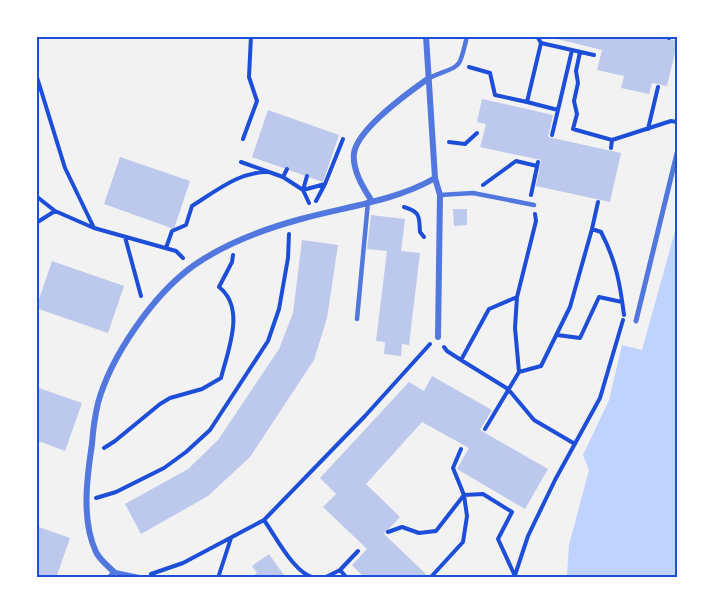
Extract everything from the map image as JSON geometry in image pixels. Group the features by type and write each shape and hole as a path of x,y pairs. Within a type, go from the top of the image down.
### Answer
{"street":[{"path":"426,36 435,178 440,195 438,336"},
{"path":"370,201 355,168 354,152 361,136 400,97 429,78"},
{"path":"636,321 677,153"},
{"path":"114,572 96,553 89,527 88,465 99,403 110,372 126,343 162,296 191,267 219,250 298,219 405,192 435,178"}],"lane":[{"path":"429,78 454,69 461,62 466,36"},
{"path":"440,195 473,193 534,205"},
{"path":"357,319 370,201"},
{"path":"108,578 114,572 142,578"}],"path":[{"path":"243,139 256,101 249,77 251,36"},
{"path":"537,36 541,42 594,55"},
{"path":"527,102 541,42"},
{"path":"552,135 572,50"},
{"path":"580,52 576,71 578,83 574,100 577,114 573,129 612,140 671,121 677,122"},
{"path":"468,67 490,73 495,95 558,110"},
{"path":"36,74 65,168 94,228"},
{"path":"648,129 658,87"},
{"path":"449,142 465,144 477,133"},
{"path":"316,201 343,140"},
{"path":"611,148 612,140"},
{"path":"473,193 516,160 537,164 531,193 536,221 517,297 515,328 519,372 485,429"},
{"path":"241,162 283,177 303,190 309,203"},
{"path":"283,177 287,169"},
{"path":"166,248 172,231 186,225 192,206 239,177 269,172"},
{"path":"303,190 307,176"},
{"path":"303,190 325,184"},
{"path":"36,196 55,211 94,228 176,251 183,258"},
{"path":"519,372 541,366 570,307 598,202"},
{"path":"404,207 414,210 419,217 420,232 424,237"},
{"path":"36,223 55,211"},
{"path":"515,577 528,536 600,398 624,317 620,280 612,252 601,232 592,229"},
{"path":"125,237 141,296"},
{"path":"87,500 116,492 164,468 210,430 268,341 279,309 290,238"},
{"path":"98,450 115,441 170,398 202,389 221,378 233,319 231,299 219,287 232,262 233,254"},
{"path":"461,360 489,309 517,297"},
{"path":"557,334 580,338 599,297 622,302"},
{"path":"624,317 636,321"},
{"path":"142,578 183,563 264,520 365,416 438,336 447,351 508,389 534,420 575,444"},
{"path":"430,578 463,542 467,516 464,495 453,468 461,449"},
{"path":"388,532 402,527 419,533 436,531 464,495 483,494 512,512 498,539 515,577"},
{"path":"264,520 290,559 307,577 315,578"},
{"path":"218,578 232,538"},
{"path":"324,578 340,570 358,551"},
{"path":"340,570 346,578"}],"water":[{"path":"677,224 677,578 564,578 567,575 569,545 589,470 583,455 609,400 622,345 642,350"}],"building":[{"path":"545,36 656,36 677,41 677,44 667,86 652,83 649,94 621,88 624,76 597,70 602,50"},
{"path":"482,99 553,115 548,137 621,153 610,202 536,186 541,160 480,147 486,124 477,122"},
{"path":"268,110 339,135 323,182 252,157"},
{"path":"120,157 190,181 174,229 104,204"},
{"path":"453,209 467,209 467,225 454,226"},
{"path":"371,215 405,219 401,251 420,253 409,345 402,344 401,356 384,354 385,342 376,341 387,251 367,249"},
{"path":"302,240 338,245 327,318 314,360 250,457 208,496 141,534 125,504 188,469 218,440 279,349 293,313"},
{"path":"52,261 124,286 108,333 36,308"},
{"path":"432,376 492,410 480,430 548,469 525,509 457,469 469,448 422,422 366,484 400,517 384,534 426,574 422,578 365,578 352,565 367,549 323,507 336,494 320,478 409,382 424,391"},
{"path":"36,387 82,403 65,451 36,440"},
{"path":"36,526 70,538 56,578 36,578"},
{"path":"269,554 286,578 250,578 257,573 252,566"}]}
